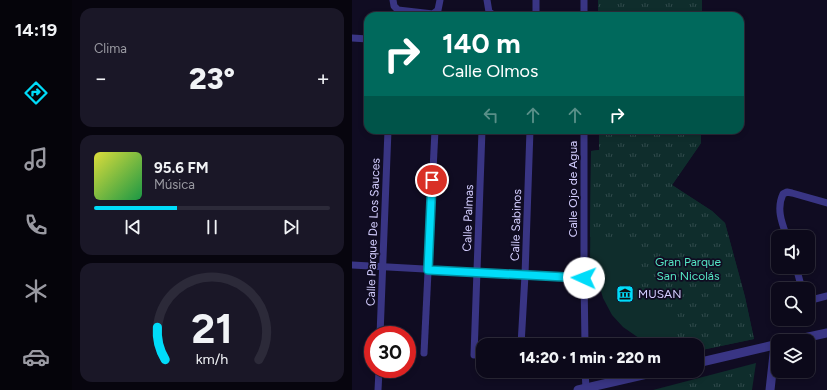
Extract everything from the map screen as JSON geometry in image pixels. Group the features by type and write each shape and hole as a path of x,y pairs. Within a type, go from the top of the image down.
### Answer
{"street":[{"path":"436,12 438,10 440,0"},
{"path":"487,0 487,9 490,12"},
{"path":"536,0 536,12"},
{"path":"584,0 584,12"},
{"path":"393,3 398,10 416,12"},
{"path":"352,38 364,39"},
{"name":"Calle Parque De Los Sauces","path":"381,326 384,267 388,134"},
{"path":"424,353 435,134"},
{"name":"Calle Palmas","path":"474,355 482,134"},
{"name":"Calle Sabinos","path":"521,338 530,134"},
{"name":"Calle Ojo de Agua","path":"584,134 585,338"},
{"path":"785,230 779,209 783,194 787,192 827,203"},
{"path":"352,265 584,278"},
{"path":"815,299 827,296"},
{"path":"815,336 827,333"},
{"path":"704,361 771,345"},
{"path":"378,390 379,378"},
{"path":"584,378 582,389 630,378"},
{"path":"770,390 772,378"}],"green space":[{"path":"598,0 702,0 702,12 598,12"},
{"name":"Gran Parque San Nicolás","path":"599,134 701,134 701,143 672,185 712,211 725,223 745,297 754,339 704,350 704,338 639,338 623,327 612,315 603,298 596,274 590,263 591,151 599,150"},
{"name":"Gran Parque San Nicolás","path":"599,134 701,134 701,143 672,185 712,211 725,223 745,297 754,339 704,350 704,338 669,338 675,324 672,314 659,308 644,292 640,281 641,256 637,244 621,240 590,237 591,151 599,150"},
{"path":"756,363 752,390 653,390 704,378 704,377"},
{"path":"753,368 750,390 666,390"}],"place":[{"name":"MUSAN","path":"625,294"}],"route":[{"path":"432,180 428,270 584,278"}]}
